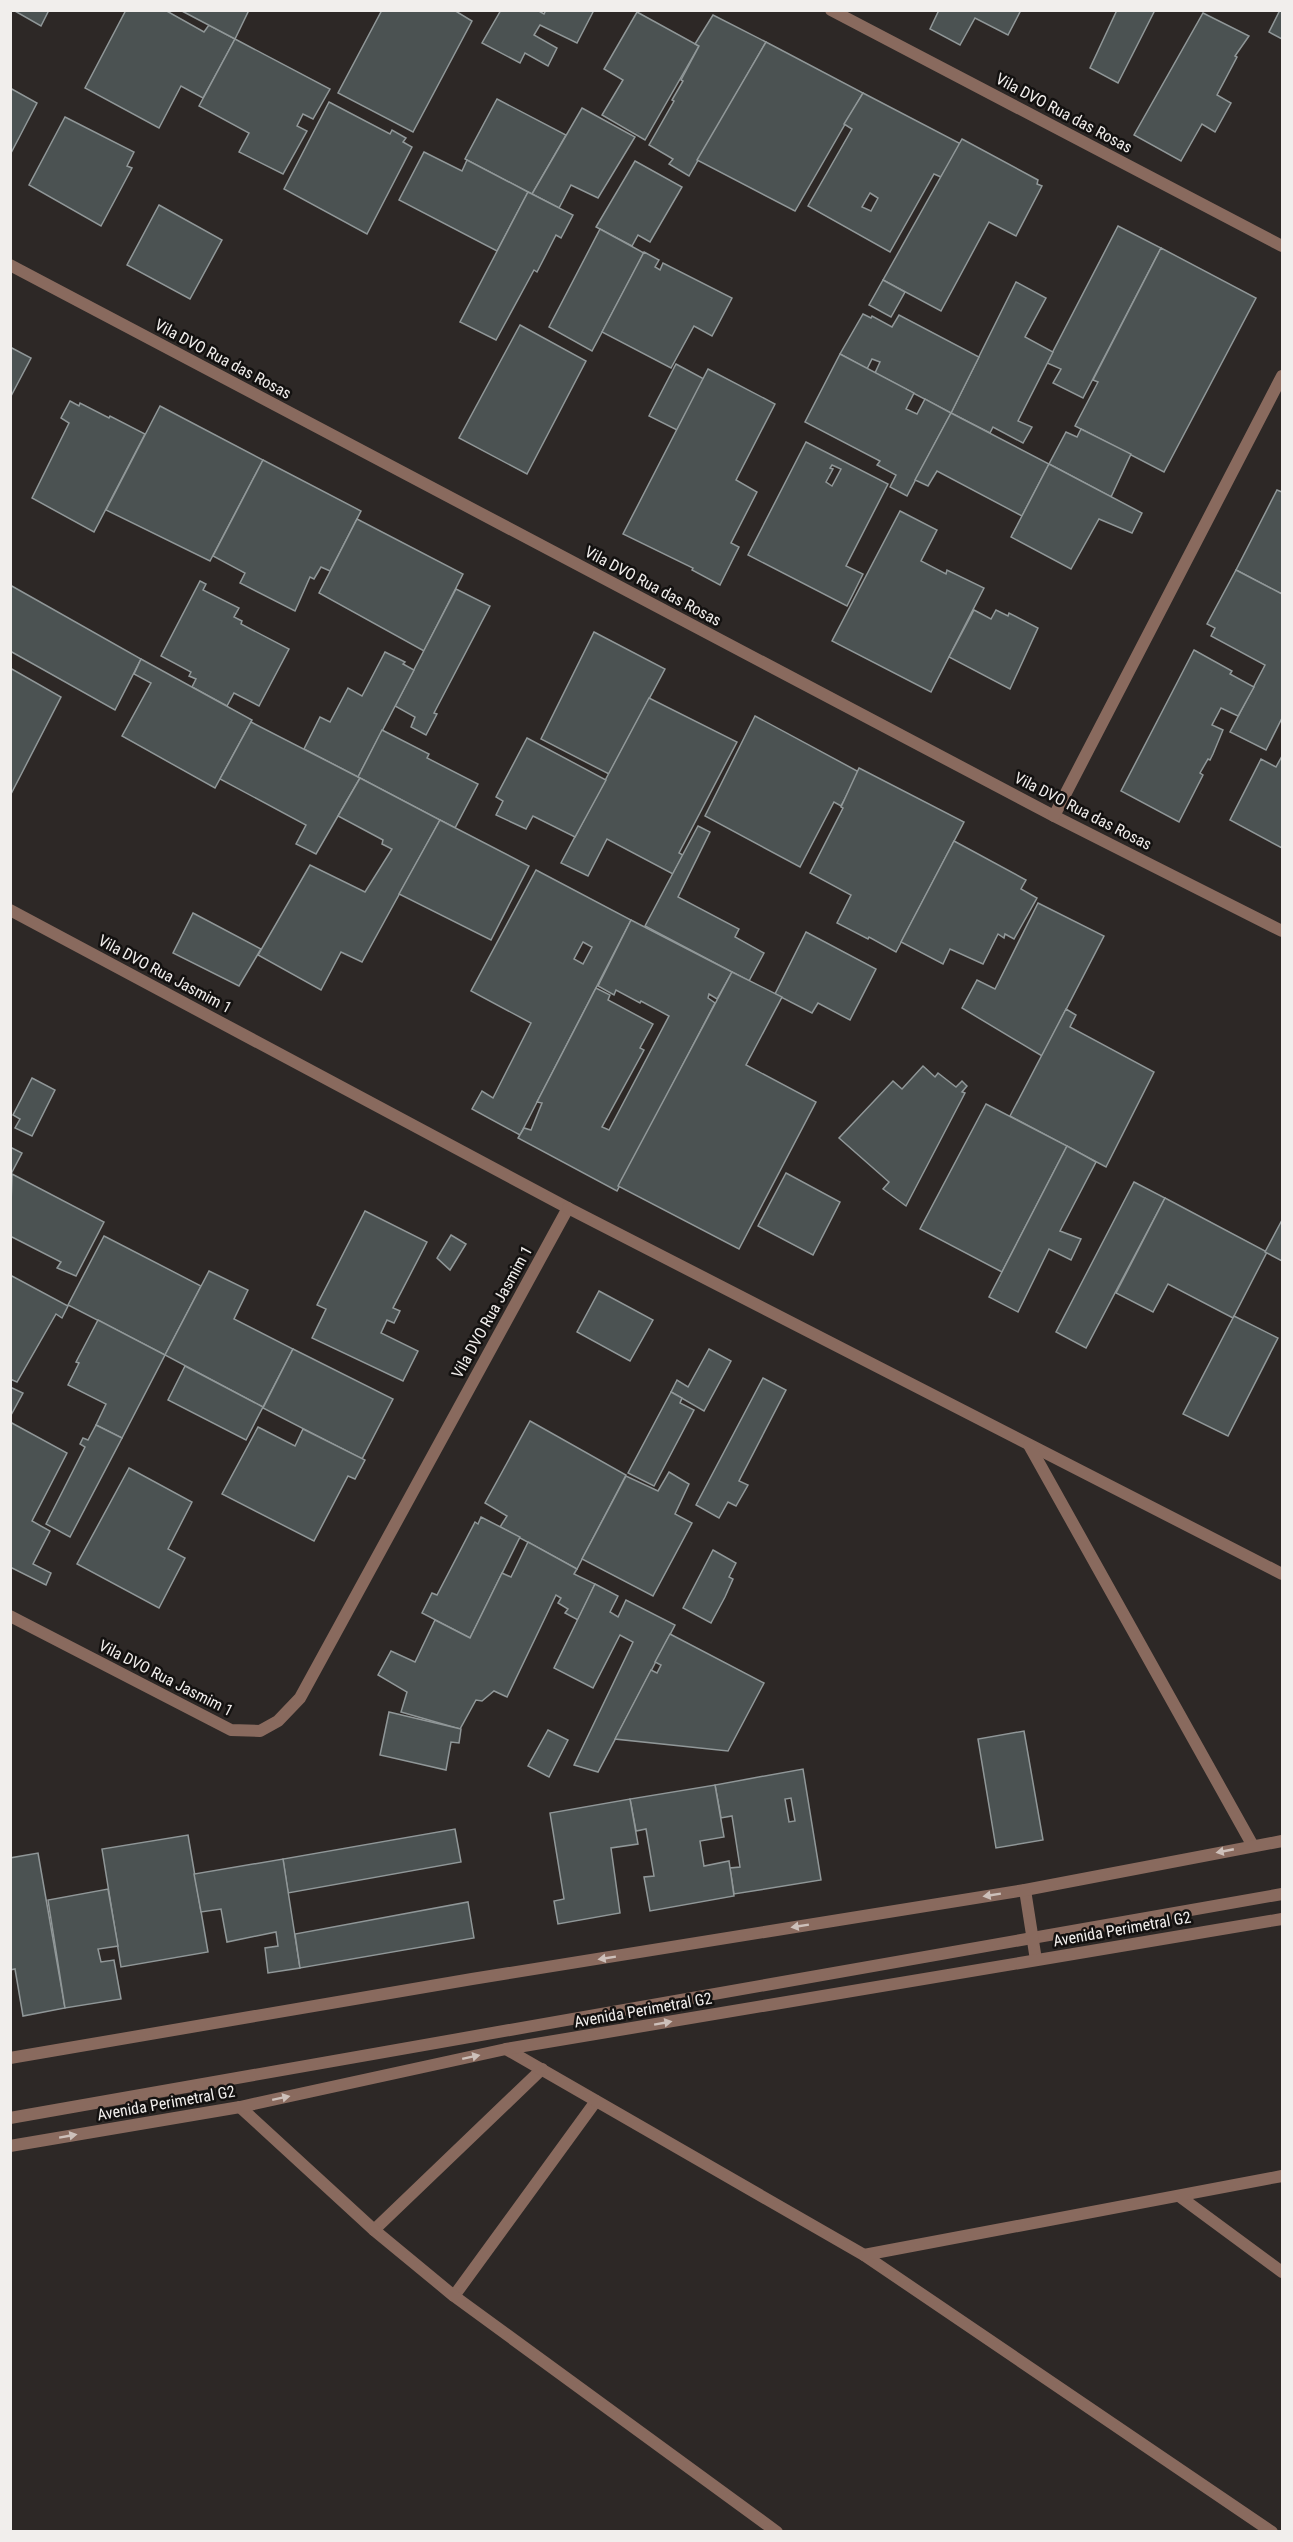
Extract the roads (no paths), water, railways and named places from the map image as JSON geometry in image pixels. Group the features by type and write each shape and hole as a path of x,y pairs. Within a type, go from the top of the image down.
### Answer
{"street":[{"name":"Vila DVO Rua das Rosas","path":"831,10 1282,246"},
{"name":"Vila DVO Rua das Rosas","path":"10,265 1054,816 1282,931"},
{"path":"1054,816 1282,376"},
{"name":"Vila DVO Rua Jasmim 1","path":"10,910 568,1208 300,1698 278,1721 260,1731 231,1730 10,1616"},
{"path":"568,1208 1282,1574"},
{"path":"1028,1444 1253,1846"},
{"path":"10,2058 483,1977 1025,1890 1282,1841"},
{"path":"1025,1890 1036,1960"},
{"path":"10,2118 1282,1894"},
{"name":"Avenida Perimetral G2","path":"10,2146 240,2107 506,2049 1282,1919"},
{"path":"506,2049 864,2256 1272,2532"},
{"path":"374,2230 542,2069"},
{"path":"454,2296 596,2101"},
{"path":"240,2107 374,2230 454,2296 777,2532"},
{"path":"864,2256 1282,2176"},
{"path":"1179,2196 1282,2271"}]}
